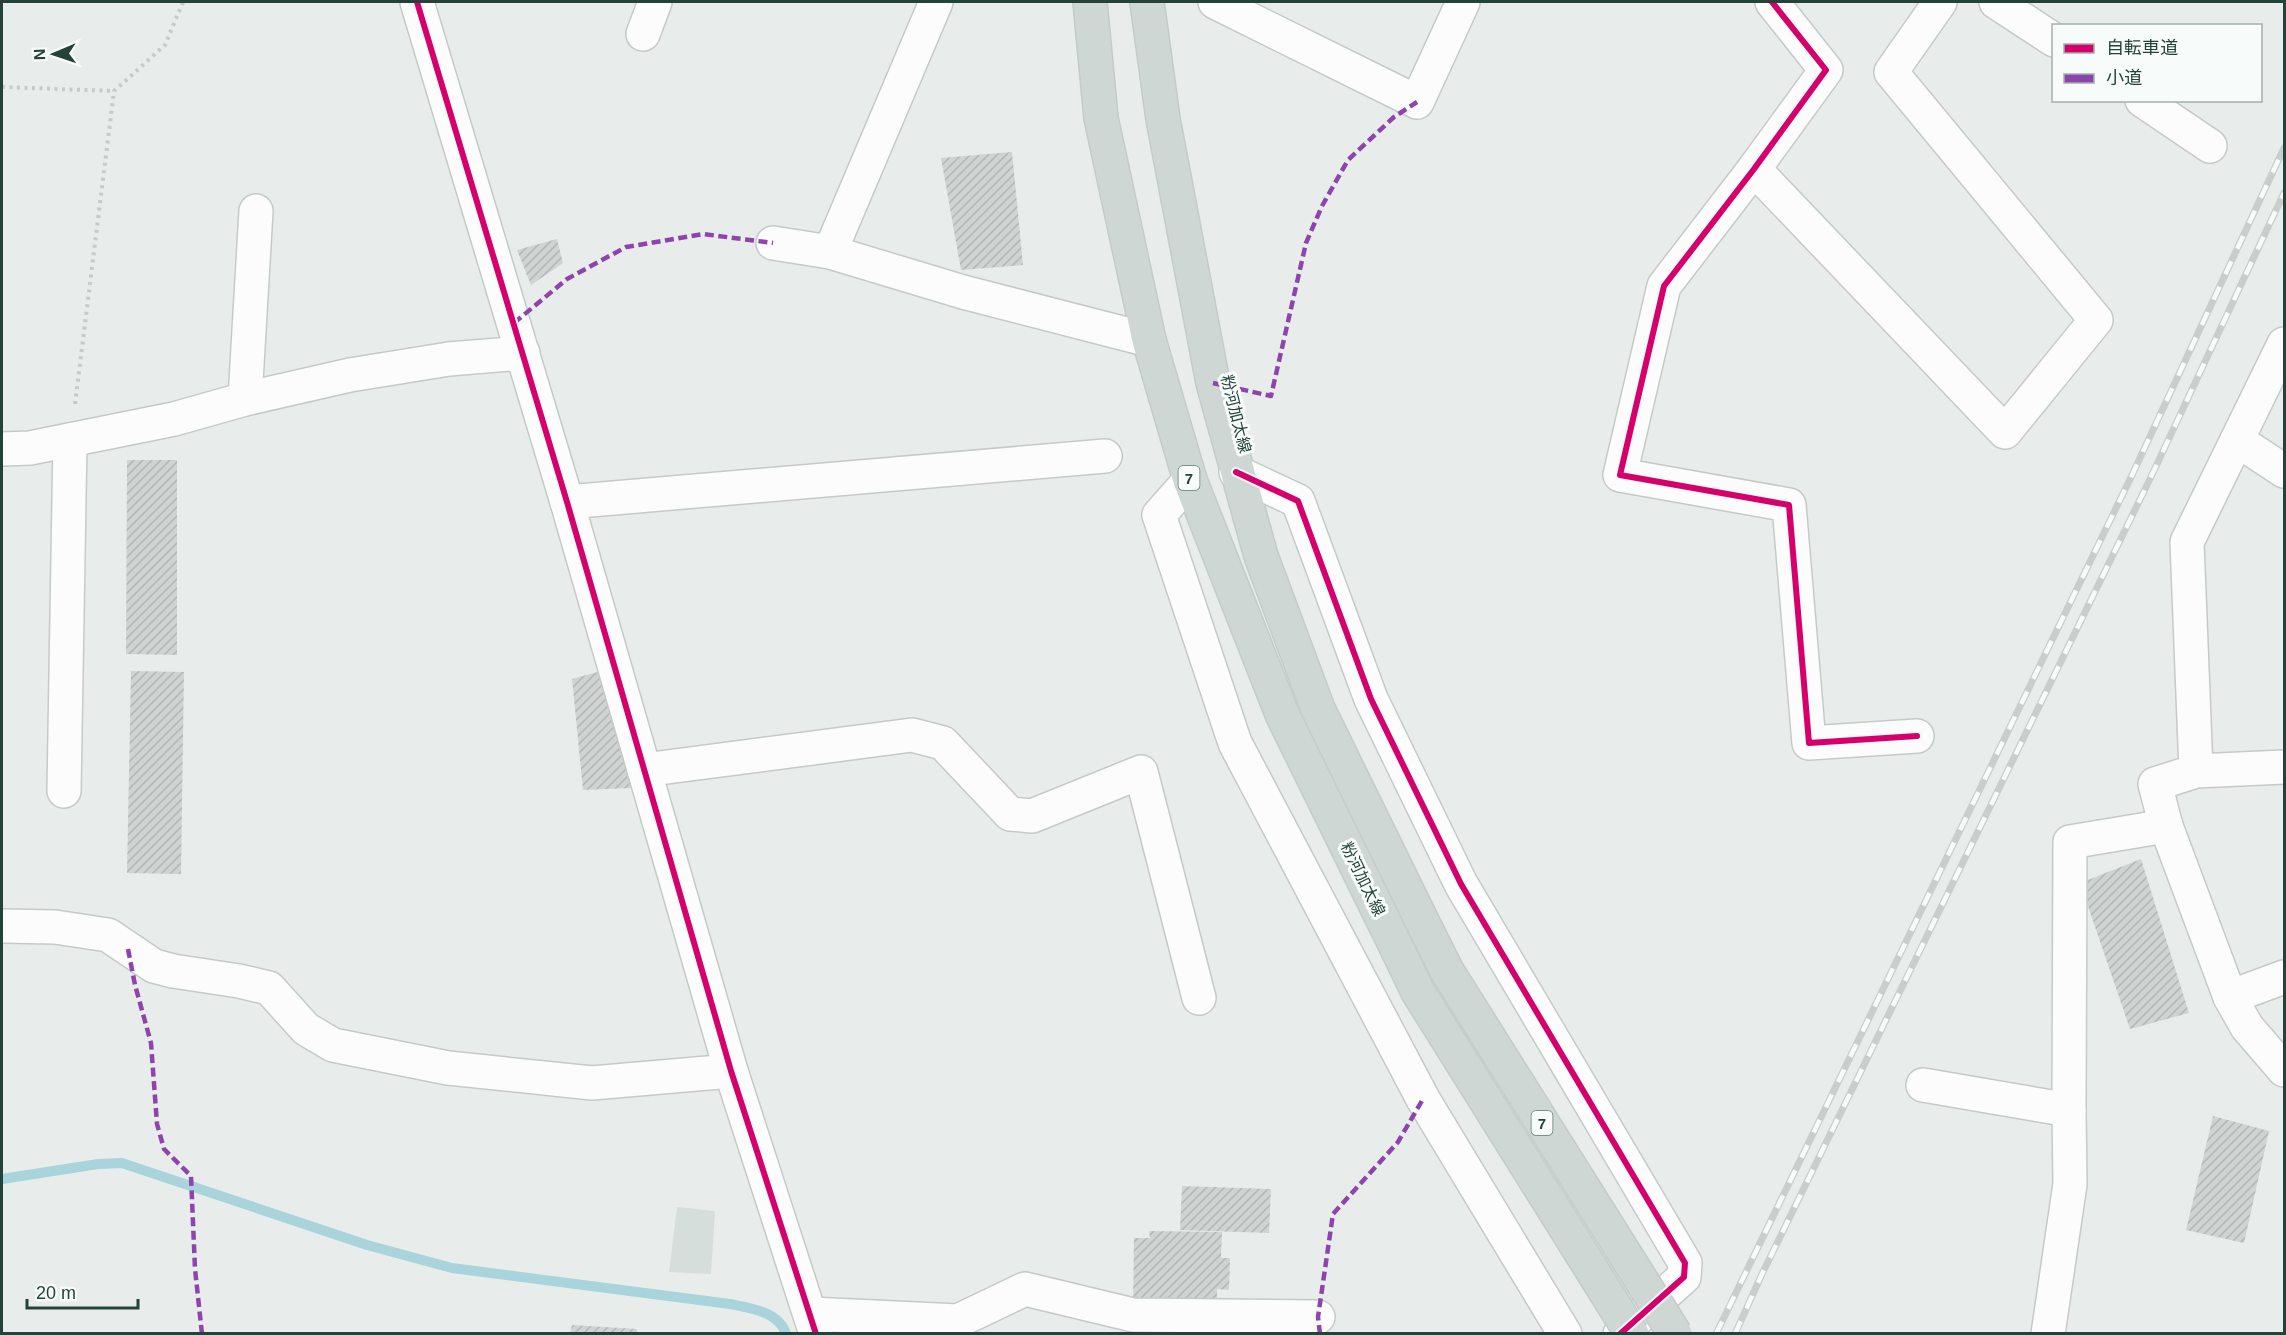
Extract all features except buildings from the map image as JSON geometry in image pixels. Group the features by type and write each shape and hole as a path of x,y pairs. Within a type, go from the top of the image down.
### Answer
{"main road":[{"name":"粉河加太線","path":"1090,2 1101,118 1149,340 1190,480 1282,714 1418,992 1632,1334"},
{"name":"粉河加太線","path":"1147,2 1163,119 1214,383 1236,472 1261,556 1318,709 1446,971 1675,1334"}],"street":[{"path":"417,2 567,502 731,1071 813,1324 958,1321 1025,1289 1133,1315 1318,1317"},
{"path":"643,34 655,2"},
{"path":"830,252 936,2"},
{"path":"1215,2 1417,102 1461,2"},
{"path":"1772,2 1826,70 1754,169 1664,286 1620,475 1789,505 1809,743 1917,736"},
{"path":"1754,169 2005,432 2096,320 1891,72 1940,2"},
{"path":"1996,2 2052,39"},
{"path":"2145,102 2210,146"},
{"path":"245,399 256,211"},
{"path":"773,243 830,252 963,292 1149,340"},
{"path":"2196,771 2187,542 2284,344"},
{"path":"2,450 30,448 174,419 245,399 350,375 449,359 523,353"},
{"path":"64,791 70,440"},
{"path":"2237,440 2284,471"},
{"path":"567,502 1105,456"},
{"path":"1236,472 1298,501 1371,699 1461,884 1685,1263 1684,1277 1620,1334"},
{"path":"1190,480 1159,515 1235,743 1423,1099 1565,1334"},
{"path":"644,770 912,735 943,743 1010,814 1032,816 1141,772 1199,998"},
{"path":"2284,767 2196,771 2155,784 2166,826 2230,996 2247,1027 2284,1070"},
{"path":"2048,1334 2070,1184 2070,842 2166,826"},
{"path":"2,926 55,927 108,935 154,966 269,988 306,1029 333,1045 448,1068 592,1083 731,1071"},
{"path":"2230,996 2284,978"},
{"path":"1923,1085 2069,1110"}],"path":[{"path":"70,440 114,91 165,45 183,2"},
{"path":"2,87 114,91"}],"shaded area":[{"path":"677,1207 715,1211 711,1274 669,1272"}],"waterway":[{"path":"2,1179 98,1164 122,1163 367,1245 452,1268 738,1305 770,1315 777,1320 786,1334"}],"railway":[{"path":"1716,1334 2133,473 2284,148"},
{"path":"1735,1334 1762,1274 2150,479 2284,193"}],"marked path":[{"path":"1213,383 1271,396 1306,243 1322,206 1348,160 1394,117 1417,102"},
{"path":"514,323 567,279 626,247 703,234 773,243"},
{"path":"128,949 151,1043 157,1124 164,1149 191,1176 195,1269 202,1334"},
{"path":"1320,1334 1318,1317 1333,1214 1398,1142 1423,1099"}],"cycle path":[{"path":"417,2 567,502 731,1071 816,1334"},
{"path":"1772,2 1826,70 1754,169 1664,286 1620,475 1789,505 1809,743 1917,736"},
{"path":"1236,472 1298,501 1371,699 1461,884 1685,1263 1684,1277 1620,1334"}]}
